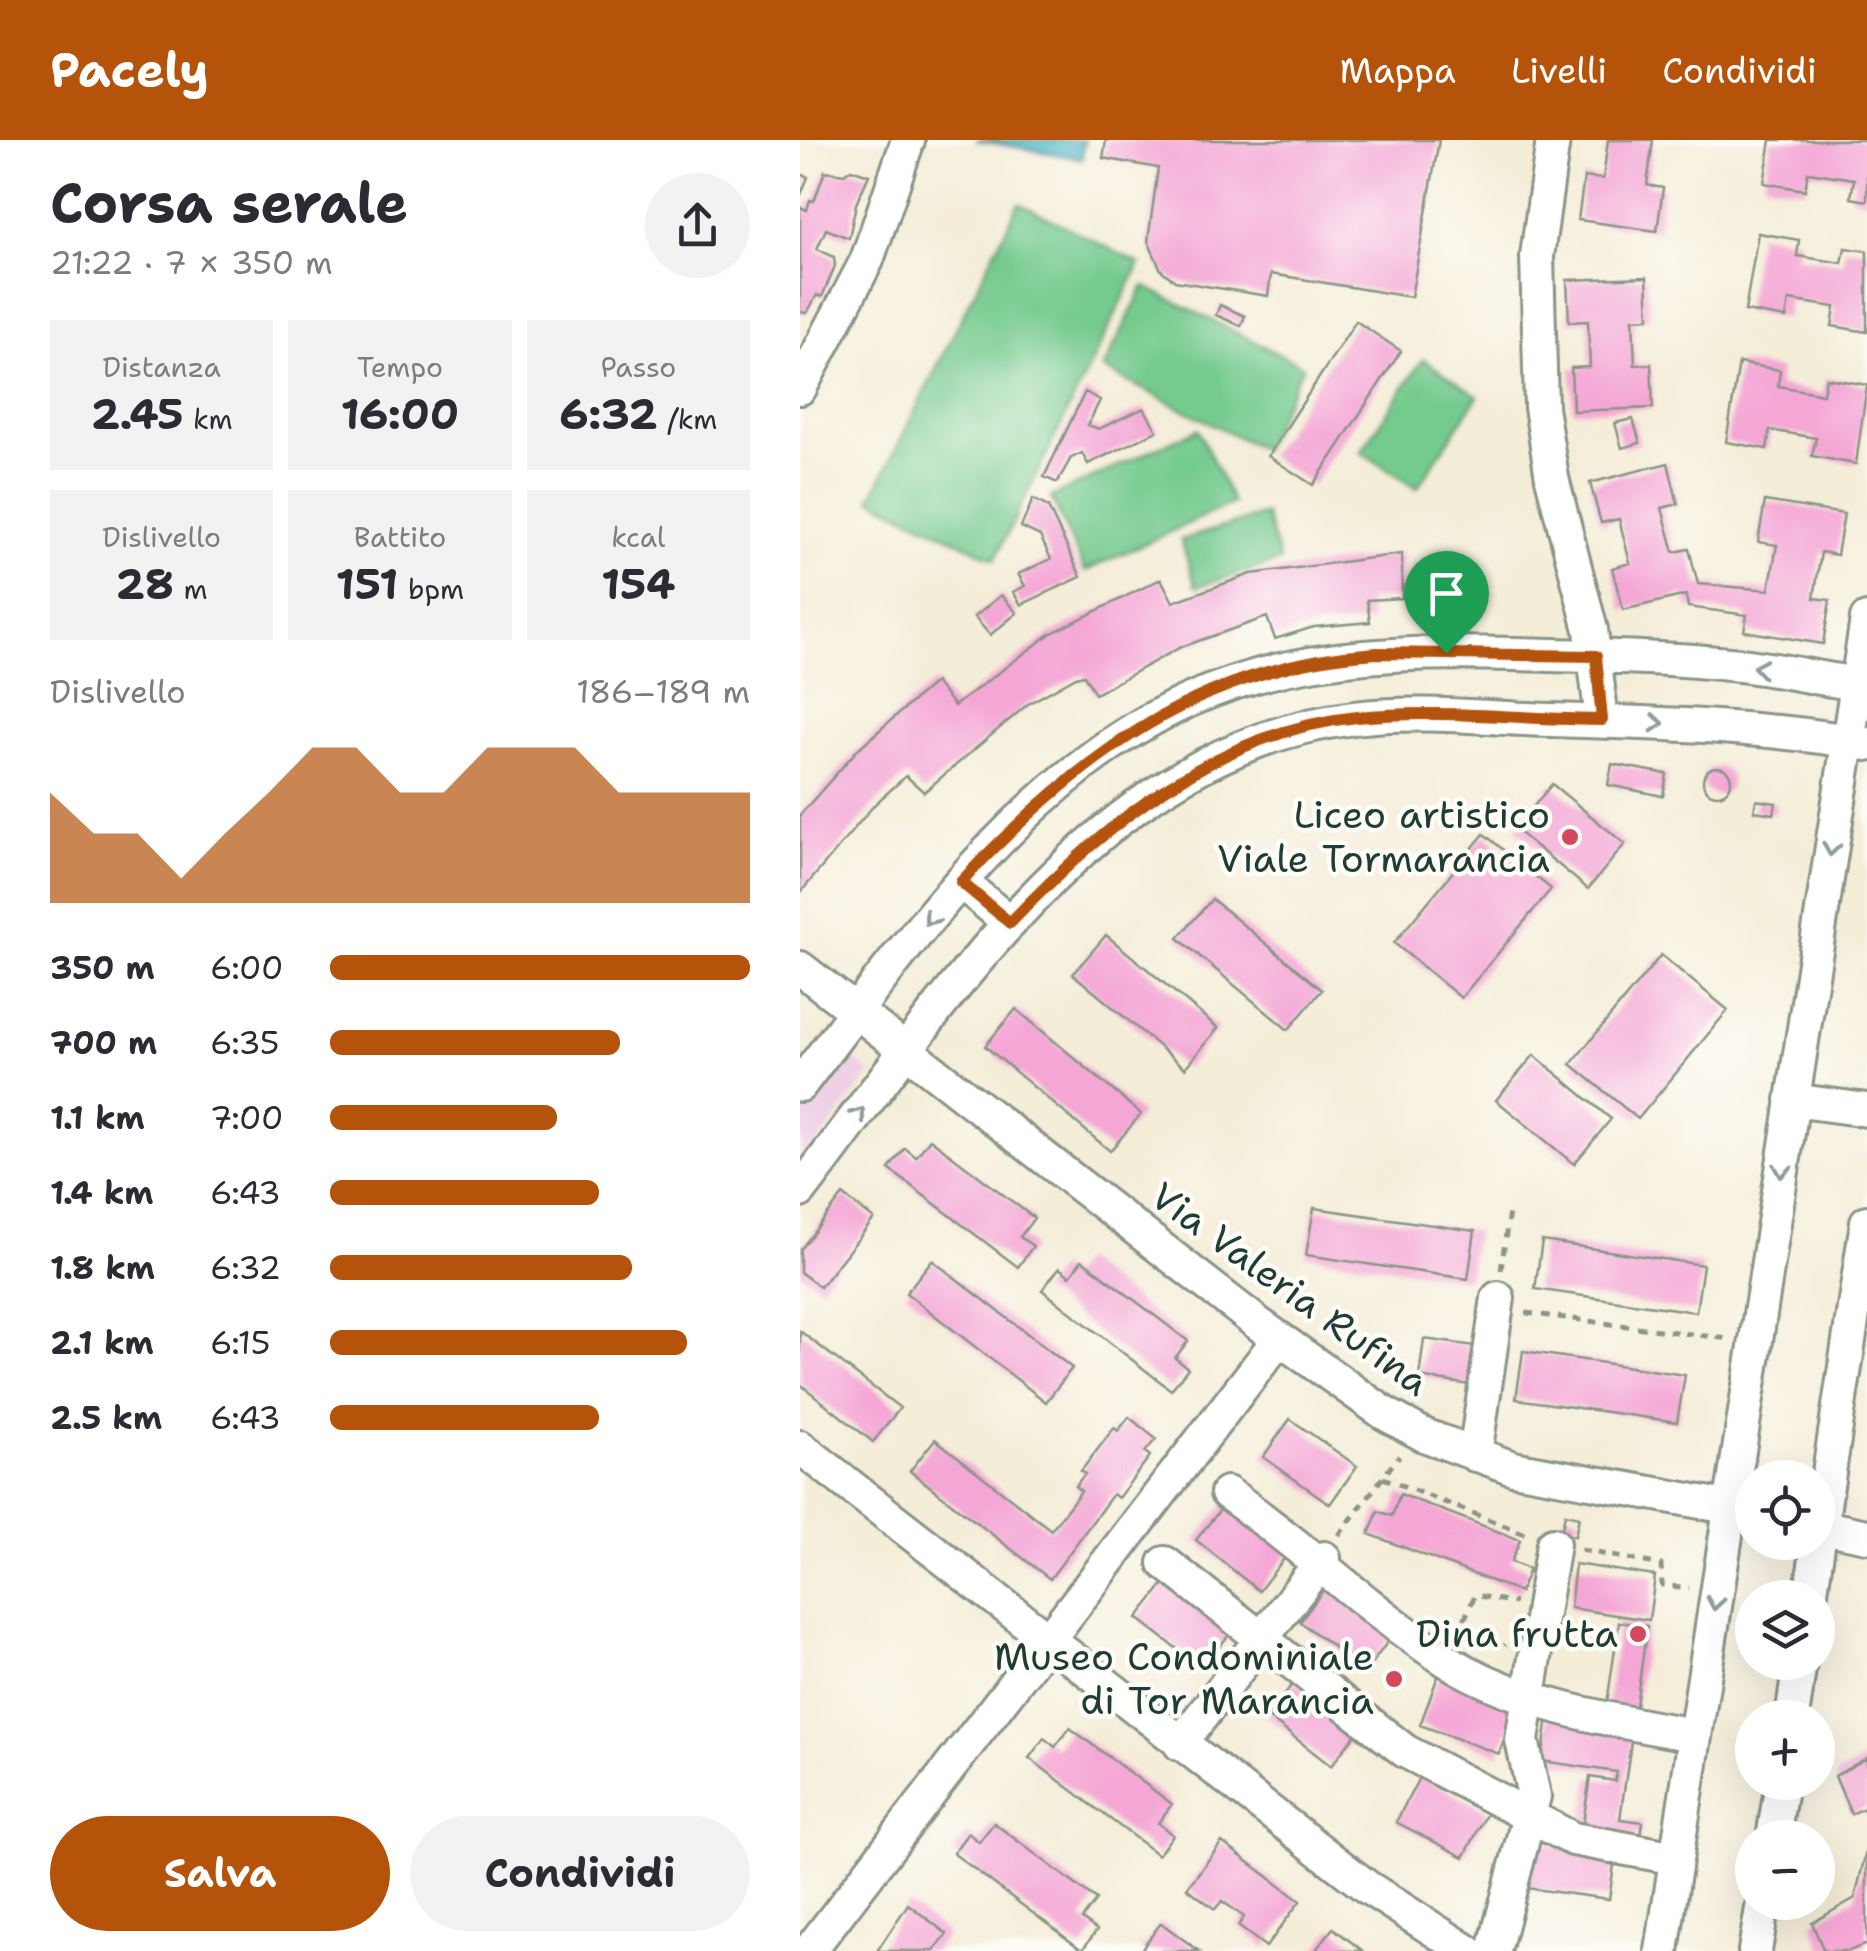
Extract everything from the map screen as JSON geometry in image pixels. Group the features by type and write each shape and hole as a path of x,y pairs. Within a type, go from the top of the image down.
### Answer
{"street":[{"path":"800,388 867,260 908,140"},
{"path":"1553,140 1537,256 1538,382 1546,449 1596,656 1602,720"},
{"path":"1746,1460 1757,1342 1792,1100 1857,742 1867,619"},
{"path":"800,1085 961,882 1087,762 1172,710 1228,685 1358,654 1596,656 1740,665 1862,684"},
{"path":"800,1191 1010,923 1067,866 1150,799 1213,762 1273,737 1340,720 1387,715 1733,727 1857,742"},
{"path":"961,882 1010,923"},
{"name":"Via Valeria Rufina","path":"800,968 1279,1340 1384,1412 1474,1455 1557,1478 1735,1508"},
{"path":"1792,1100 1867,1110"},
{"path":"1829,1460 1867,1222"},
{"path":"1474,1455 1496,1304"},
{"path":"809,1951 1279,1340"},
{"path":"800,1447 1403,1913 1467,1951"},
{"path":"1227,1493 1326,1556 1447,1660 1528,1697 1589,1716 1694,1735"},
{"path":"1835,1529 1867,1536"},
{"path":"1662,1951 1694,1735 1735,1542"},
{"path":"1494,1951 1534,1796 1522,1740 1553,1544"},
{"path":"1180,1744 1264,1641 1326,1556"},
{"path":"1165,1562 1405,1751 1573,1839 1676,1858"},
{"path":"1755,1951 1760,1920"}],"path":[{"path":"1509,1212 1496,1304 1757,1342"},
{"path":"1326,1556 1400,1455"},
{"path":"1447,1660 1475,1595 1543,1609"}],"shaded area":[{"path":"847,1054 871,1073 800,1166 800,1115"}],"green space":[{"path":"1019,203 1140,264 995,559 871,499"},
{"path":"1144,286 1303,366 1262,449 1103,369"},
{"path":"1423,359 1478,396 1417,488 1361,452"},
{"path":"1198,429 1233,503 1085,571 1051,497"},
{"path":"1265,514 1280,561 1196,587 1181,540"}],"water":[{"path":"975,140 1085,140 1082,159"}],"building":[{"path":"1106,140 1439,140 1411,297 1271,274 1268,296 1175,281 1161,270 1148,241 1158,168 1103,158"},
{"path":"1608,140 1653,140 1647,185 1663,188 1657,231 1578,220 1584,177 1603,179"},
{"path":"1771,140 1867,140 1867,201 1851,198 1854,179 1808,172 1805,190 1764,183"},
{"path":"851,169 869,175 856,204 849,238 826,229 817,249 834,257 835,266 822,297 817,295 807,313 800,312 800,207 807,210 810,200 814,201 825,171 844,174"},
{"path":"800,174 808,177 800,197"},
{"path":"1758,233 1799,240 1797,256 1842,263 1845,248 1867,251 1867,332 1832,326 1835,307 1789,300 1786,318 1745,311"},
{"path":"1647,277 1649,318 1633,319 1635,365 1651,364 1653,408 1573,411 1571,368 1590,367 1588,321 1569,322 1567,280"},
{"path":"1220,305 1245,316 1241,326 1216,315"},
{"path":"1356,321 1401,351 1313,485 1268,456"},
{"path":"1739,363 1780,370 1778,386 1823,394 1826,378 1867,385 1856,464 1812,456 1816,438 1770,430 1767,449 1726,442"},
{"path":"1085,392 1100,400 1088,425 1099,429 1144,408 1157,431 1088,464 1082,453 1071,458 1057,483 1044,477"},
{"path":"1633,419 1640,443 1622,448 1615,423"},
{"path":"1668,463 1678,504 1662,508 1674,552 1689,549 1698,584 1769,590 1777,545 1758,542 1765,501 1844,514 1837,555 1821,552 1814,598 1830,600 1823,644 1744,631 1747,615 1688,607 1686,595 1623,610 1612,568 1630,563 1619,519 1601,523 1590,483"},
{"path":"1033,499 1048,507 1081,577 1021,605 1013,592 1025,586 1018,574 1051,559 1040,536 1021,527"},
{"path":"1402,554 1402,598 1367,600 1370,622 1314,627 1275,639 1267,617 1181,647 1095,694 1084,675 1028,704 924,792 906,776 875,804 800,893 800,815 859,748 935,682 954,706 1050,634 1161,579 1173,602 1251,574"},
{"path":"1001,595 1017,613 990,635 974,617"},
{"path":"1612,764 1667,774 1663,796 1608,785"},
{"path":"1717,767 1727,771 1731,781 1727,791 1717,795 1707,791 1703,781 1707,771"},
{"name":"Liceo artistico Viale Tormarancia","path":"1552,784 1625,844 1588,889 1515,829"},
{"path":"1756,800 1776,803 1774,814 1754,811"},
{"path":"1484,834 1551,889 1461,998 1394,943"},
{"path":"1212,899 1322,990 1288,1030 1178,938"},
{"path":"1106,935 1218,1028 1185,1068 1073,974"},
{"path":"1661,955 1728,1010 1638,1119 1571,1064"},
{"path":"1016,1009 1141,1114 1110,1151 985,1046"},
{"path":"1534,1055 1611,1119 1574,1164 1496,1100"},
{"path":"930,1139 1034,1218 1020,1237 1033,1246 1018,1267 889,1169 905,1148 916,1157"},
{"path":"843,1195 874,1219 820,1287 800,1272 800,1250"},
{"path":"1314,1208 1475,1231 1468,1279 1306,1255"},
{"path":"1542,1241 1703,1265 1696,1312 1535,1289"},
{"path":"932,1260 1072,1368 1046,1402 906,1293"},
{"path":"1082,1260 1188,1341 1175,1358 1188,1368 1171,1390 1042,1290 1059,1268 1070,1276"},
{"path":"800,1331 900,1408 873,1442 800,1384"},
{"path":"1424,1339 1475,1346 1470,1385 1419,1377"},
{"path":"1523,1351 1685,1375 1677,1422 1516,1399"},
{"path":"1129,1417 1156,1439 1145,1452 1150,1456 1118,1498 1113,1494 1050,1579 910,1471 935,1439 1051,1530 1081,1491 1075,1486 1085,1474 1081,1471 1114,1428 1118,1431"},
{"path":"1290,1419 1357,1466 1330,1504 1263,1457"},
{"path":"1400,1494 1520,1540 1511,1562 1529,1569 1520,1592 1369,1534 1378,1511 1392,1516"},
{"path":"1227,1501 1290,1551 1259,1591 1196,1540"},
{"path":"1565,1514 1579,1517 1575,1536 1561,1534"},
{"path":"1575,1564 1655,1576 1649,1620 1570,1608"},
{"path":"1168,1579 1233,1630 1202,1668 1137,1618"},
{"path":"1326,1586 1392,1636 1366,1671 1300,1622"},
{"path":"1619,1622 1647,1626 1634,1720 1606,1710"},
{"path":"1438,1676 1517,1705 1499,1754 1420,1725"},
{"path":"1295,1681 1358,1731 1331,1766 1267,1716"},
{"path":"1548,1716 1633,1728 1620,1819 1643,1822 1641,1836 1581,1836 1590,1777 1615,1781 1617,1772 1542,1761"},
{"path":"1070,1728 1172,1804 1158,1823 1173,1835 1158,1855 1029,1758 1044,1738 1055,1747"},
{"path":"1867,1758 1867,1807 1851,1814 1835,1776"},
{"path":"1420,1776 1488,1811 1464,1857 1396,1822"},
{"path":"994,1823 1096,1900 1082,1919 1097,1930 1082,1950 953,1853 968,1833 979,1842"},
{"path":"1222,1842 1300,1901 1266,1947 1238,1926 1244,1917 1222,1901 1215,1909 1187,1888"},
{"path":"1532,1842 1616,1851 1609,1899 1526,1888"},
{"path":"1867,1847 1867,1944 1849,1951 1824,1951 1812,1923 1835,1920 1835,1910 1855,1898"},
{"path":"908,1904 947,1934 934,1951 877,1951"},
{"path":"1161,1923 1199,1951 1140,1951"},
{"path":"1333,1928 1363,1951 1315,1951"}],"place":[{"name":"Liceo artistico Viale Tormarancia","path":"1570,837"},
{"name":"Dina frutta","path":"1638,1634"},
{"name":"Museo Condominiale di Tor Marancia","path":"1394,1679"}],"route":[{"path":"1446,653 1596,656 1602,720 1387,715 1297,730 1213,762 1150,799 1107,830 1010,923 961,882 1054,788 1087,762 1136,730 1218,688 1358,654 1446,653"}]}
